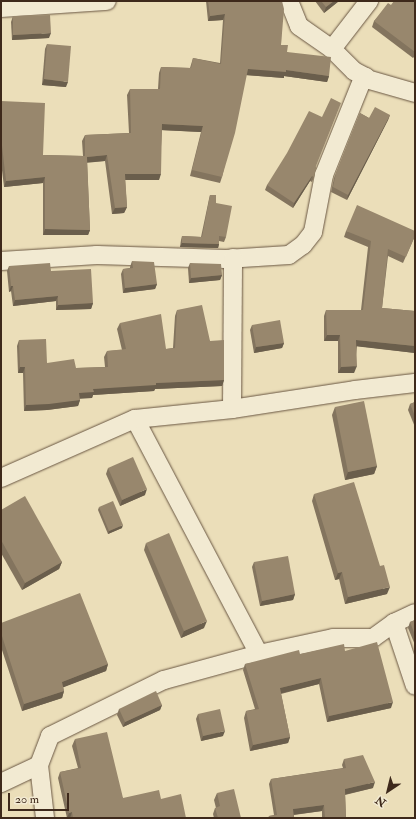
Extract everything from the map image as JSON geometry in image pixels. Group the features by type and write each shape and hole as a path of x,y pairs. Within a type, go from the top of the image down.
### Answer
{"street":[{"path":"1,8 107,1"},
{"path":"1,261 97,255 234,258 288,256 303,245 313,232 324,175 363,78 366,77 354,71 332,50 300,26 289,1"},
{"path":"332,50 369,1"},
{"path":"363,78 415,93"},
{"path":"232,409 234,258"},
{"path":"1,478 135,419 232,409 355,390 415,384"},
{"path":"135,419 259,654"},
{"path":"44,818 39,765 50,736 164,680 259,654 333,638 373,638 394,623 415,613"},
{"path":"394,623 415,686"},
{"path":"1,783 39,765"}],"building":[{"path":"208,1 282,1 284,9 281,45 288,45 287,52 331,57 329,76 286,70 286,72 248,69 235,133 222,177 192,170 203,126 162,124 161,174 125,174 127,207 115,208 107,155 87,157 90,230 45,229 45,177 6,181 1,137 1,101 45,103 43,155 85,156 85,135 131,133 130,89 160,89 161,67 191,68 193,58 221,64 225,14 210,16"},
{"path":"321,1 334,1 326,7"},
{"path":"394,1 415,1 415,52 374,21 388,3 391,5"},
{"path":"50,15 51,33 13,35 13,16"},
{"path":"47,44 71,46 68,82 44,79"},
{"path":"331,98 341,103 316,166 314,177 312,176 294,203 267,185 287,153 309,111 322,117"},
{"path":"375,107 390,115 348,195 333,187 336,173 360,113 369,118"},
{"path":"210,195 216,195 216,203 232,206 226,237 219,236 219,244 182,243 182,236 202,237"},
{"path":"357,205 415,231 415,236 406,257 388,249 382,308 415,311 415,346 356,340 357,366 341,367 340,335 327,335 326,310 363,310 371,241 346,231"},
{"path":"132,261 154,262 157,284 125,288 123,269 133,268"},
{"path":"50,263 51,271 91,269 93,303 58,305 58,296 15,300 13,286 11,286 9,266"},
{"path":"190,263 221,264 222,275 191,278"},
{"path":"202,305 210,341 224,340 224,380 156,383 156,385 93,389 94,392 79,393 80,400 26,405 25,367 20,367 19,340 46,339 47,363 74,359 76,368 108,367 107,351 126,349 120,323 161,314 166,349 175,348 177,310"},
{"path":"280,320 284,343 256,347 252,325"},
{"path":"364,401 377,466 348,472 335,407"},
{"path":"415,402 415,416 410,404"},
{"path":"133,457 147,489 122,500 108,468"},
{"path":"354,482 380,566 384,565 390,587 348,597 342,572 338,573 314,494"},
{"path":"25,496 62,562 25,583 1,540 1,510"},
{"path":"113,501 123,525 109,531 99,507"},
{"path":"169,533 207,621 184,631 146,543"},
{"path":"288,556 295,594 262,601 254,562"},
{"path":"80,593 108,664 62,682 64,691 24,704 1,633 1,623"},
{"path":"415,620 415,635 410,622"},
{"path":"377,642 393,702 329,716 321,678 280,688 290,737 253,745 246,711 259,709 245,664 299,650 300,654 344,644 345,651"},
{"path":"156,691 162,705 125,722 119,709"},
{"path":"220,709 225,731 203,736 198,714"},
{"path":"107,732 123,798 159,790 161,799 181,794 186,818 73,818 72,812 69,813 60,772 81,768 75,739"},
{"path":"363,755 375,782 345,789 346,818 325,818 324,805 293,809 294,818 269,818 269,816 277,815 271,779 346,768 344,759"},
{"path":"234,789 241,818 218,818 215,808 220,806 217,793"}]}
